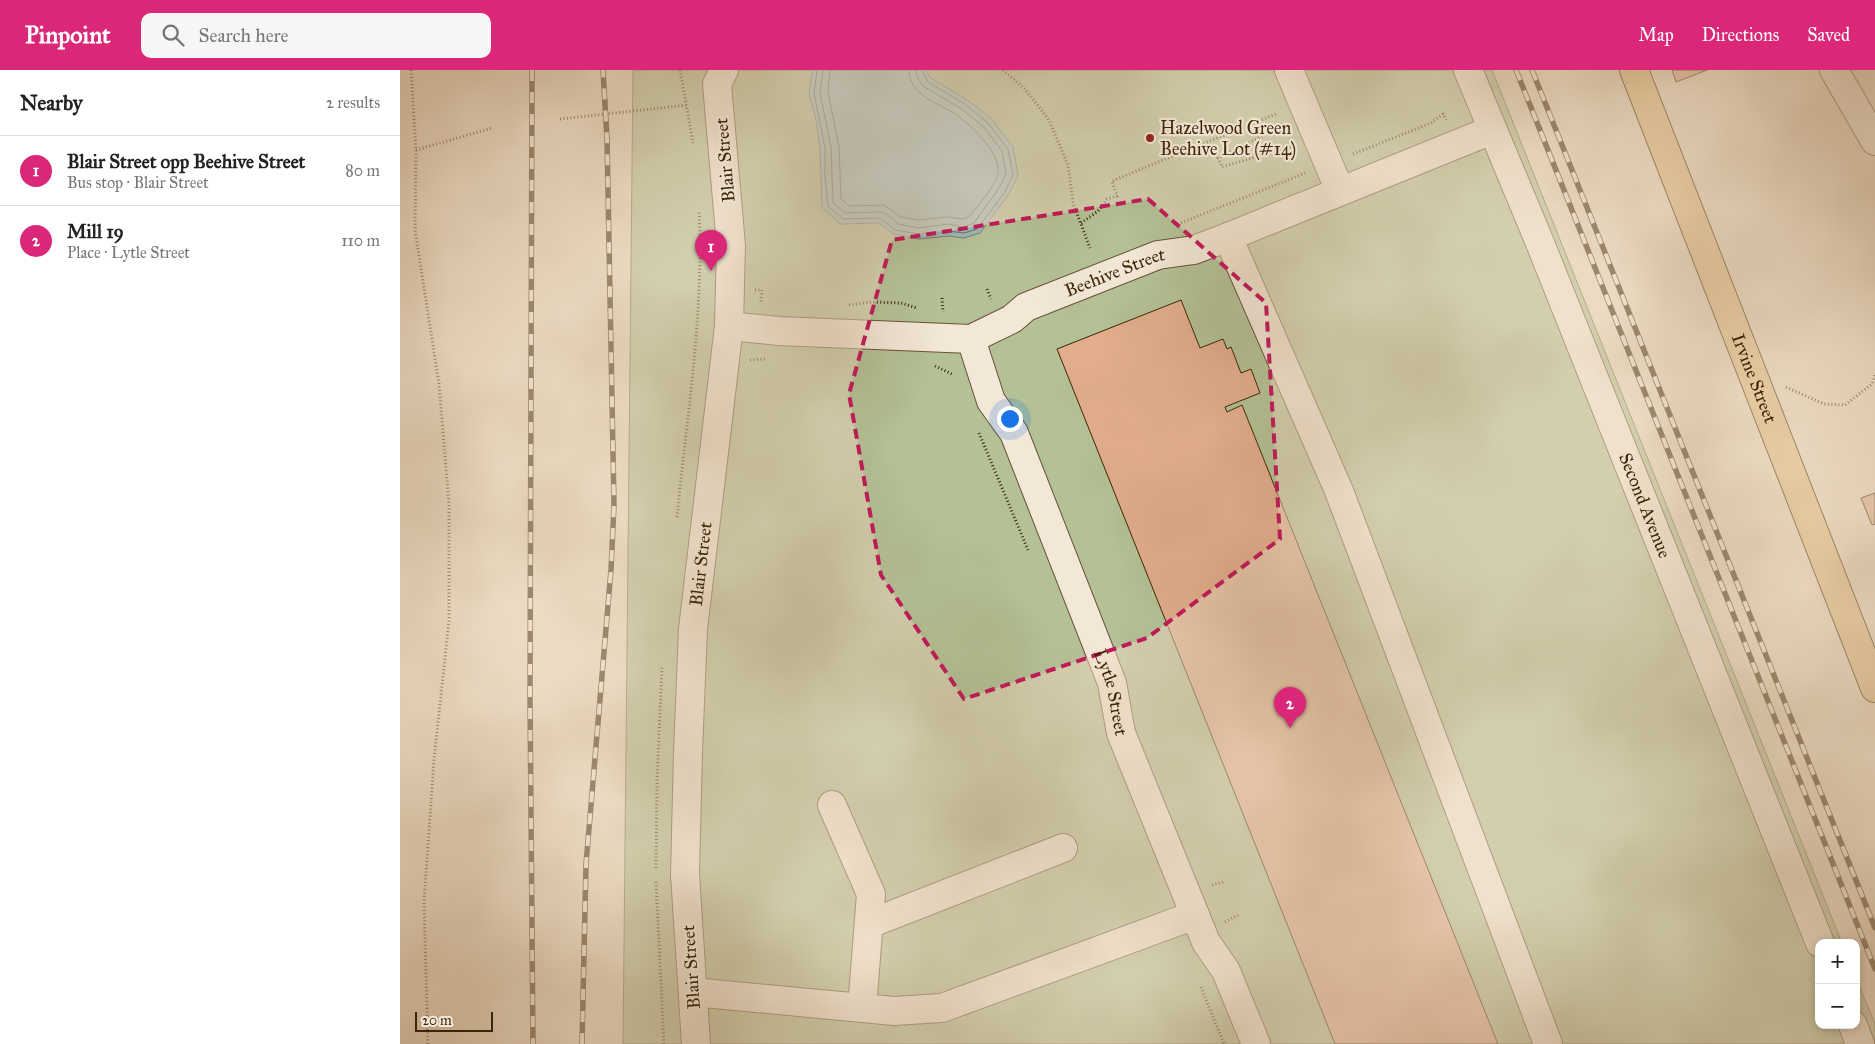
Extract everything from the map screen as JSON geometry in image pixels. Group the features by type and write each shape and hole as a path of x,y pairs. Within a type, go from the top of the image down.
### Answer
{"main road":[{"name":"Irvine Street","path":"1634,70 1875,688"}],"street":[{"path":"1289,70 1340,191"},
{"name":"Second Avenue","path":"1468,70 1540,243 1818,939"},
{"path":"1834,70 1875,141"},
{"name":"Blair Street","path":"696,1044 685,874 693,629 729,326 732,246 717,82"},
{"name":"Beehive Street","path":"729,326 779,331 971,339 1012,319 1026,307 1035,303 1158,255 1194,250 1492,130"},
{"path":"1228,237 1339,491 1548,1044"},
{"name":"Lytle Street","path":"971,339 991,401 1014,433 1112,683 1121,732 1206,942 1226,971 1256,1044"},
{"path":"832,804 871,894 862,1008"},
{"path":"869,924 1063,848"},
{"path":"693,992 894,1011 942,1008 1195,915"}],"path":[{"path":"412,70 416,150 415,230 439,384 449,504 449,620 434,760 424,902 428,1044"},
{"path":"1003,70 1025,90 1049,120 1068,165 1073,203 1090,248"},
{"path":"560,118 717,82"},
{"path":"1081,223 1098,211 1107,199 1117,196 1112,181 1276,114 1282,126 1218,158 1222,167 1292,145 1295,152"},
{"path":"1174,226 1431,123 1443,114"},
{"path":"416,150 492,128"},
{"path":"991,300 997,297"},
{"path":"840,305 871,302 901,303 920,308"},
{"path":"761,303 769,303"},
{"path":"936,310 951,311"},
{"path":"944,370 956,376"},
{"path":"1758,390 1788,387 1824,404 1846,405 1872,384 1875,375"},
{"path":"978,431 1030,554"},
{"path":"1200,985 1224,1044"}],"highlighted area":[{"path":"1148,199 1266,303 1280,539 1147,638 964,699 881,575 849,394 892,240"}],"green space":[{"path":"633,70 1492,70 1840,939 1815,939 1815,1029 1860,1029 1860,988 1875,1024 1875,1044 623,1044"}],"water":[{"path":"815,70 926,70 931,78 966,99 991,118 1013,147 1018,175 1009,194 980,233 964,238 949,236 919,239 893,234 879,223 840,224 822,207 820,149 816,120 809,93 812,72"}],"building":[{"path":"1672,70 1707,70 1676,82"},
{"path":"1181,300 1200,348 1223,339 1227,349 1231,347 1241,373 1251,369 1260,393 1225,407 1227,412 1242,405 1498,1044 1335,1044 1057,349"},
{"path":"1875,493 1875,524 1872,525 1861,498"}],"railway":[{"path":"532,70 530,699 533,1044"},
{"path":"582,1044 586,864 611,570 614,505 607,138 603,70"},
{"path":"1516,70 1875,969"},
{"path":"1532,70 1875,928"}],"place":[{"name":"Hazelwood Green Beehive Lot (#14)","path":"1150,138"},
{"name":"Blair Street opp Beehive Street","path":"711,271"},
{"name":"Mill 19","path":"1290,728"}]}
